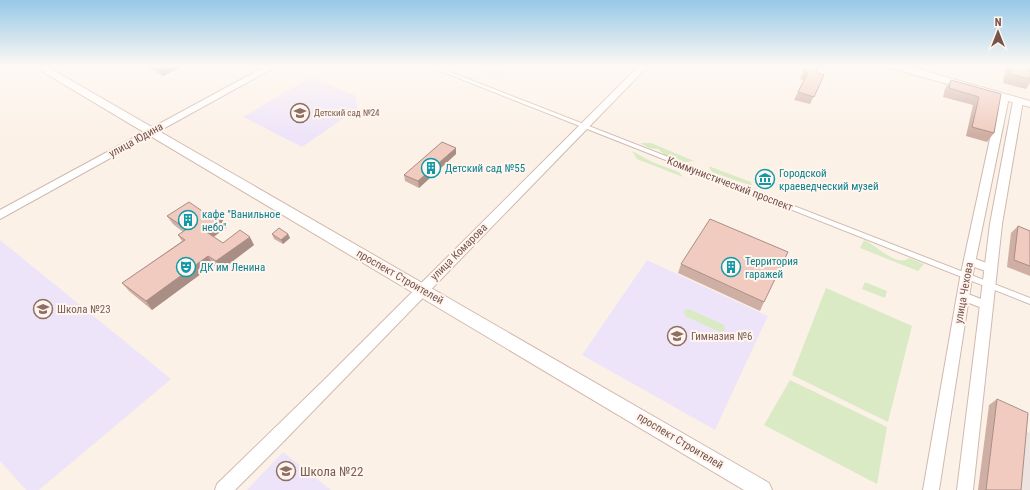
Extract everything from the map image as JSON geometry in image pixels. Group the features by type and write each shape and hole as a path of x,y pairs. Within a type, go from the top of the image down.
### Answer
{"main road":[{"name":"проспект Строителей","path":"77,89 422,289 762,490"},
{"path":"975,89 1030,103"}],"street":[{"name":"улица Юдина","path":"0,215 231,89"},
{"name":"Коммунистический проспект","path":"489,89 1030,301"},
{"name":"улица Комарова","path":"223,490 287,428 422,289 621,89"},
{"name":"улица Чехова","path":"931,490 966,276 1004,97"},
{"name":"улица Чехова","path":"965,490 996,224 1018,101"},
{"path":"970,261 991,269"},
{"path":"963,296 987,306"}],"shaded area":[{"name":"Детский сад №24","path":"291,89 339,89 356,96 357,109 302,147 243,117"},
{"name":"Школа №23","path":"0,240 171,379 39,490 26,490 0,461"},
{"name":"Гимназия №6","path":"647,260 768,316 715,430 582,355"},
{"path":"1019,428 1030,433 1030,490 1012,490"},
{"name":"Школа №22","path":"283,452 331,490 247,490"}],"green space":[{"path":"640,143 651,143 694,161 686,162 665,155 658,149 649,148"},
{"path":"632,151 652,162 679,172 683,177 637,159"},
{"path":"709,167 751,182 752,186 712,172"},
{"path":"864,240 893,258 904,260 909,258 924,264 918,271 860,248"},
{"path":"865,282 887,291 885,298 862,289"},
{"path":"826,288 912,326 888,422 792,375"},
{"path":"689,309 724,325 725,330 720,332 685,316 684,310"},
{"path":"790,380 887,427 877,484 764,425"}],"building":[{"path":"800,89 818,89 814,97 798,92"},
{"path":"952,89 983,89 1001,94 994,133 972,127 979,97"},
{"path":"442,142 456,148 418,181 404,175"},
{"path":"189,202 208,215 212,212 222,219 205,231 223,243 240,230 250,237 216,261 208,256 146,301 122,283 185,240 178,235 187,229 167,216"},
{"name":"Территория гаражей","path":"710,219 788,252 764,302 681,264"},
{"path":"1018,226 1030,231 1030,266 1014,260"},
{"path":"279,228 288,234 281,240 272,234"},
{"path":"997,399 1028,413 1021,490 986,490"}],"place":[{"name":"Детский сад №24","path":"300,113"},
{"name":"Детский сад №55","path":"431,168"},
{"name":"Городской краеведческий музей","path":"765,179"},
{"name":"кафе \"Ванильное небо\"","path":"188,220"},
{"name":"ДК им Ленина","path":"186,267"},
{"name":"Территория гаражей","path":"731,267"},
{"name":"Школа №23","path":"43,309"},
{"name":"Гимназия №6","path":"677,336"},
{"name":"Школа №22","path":"286,471"}]}
